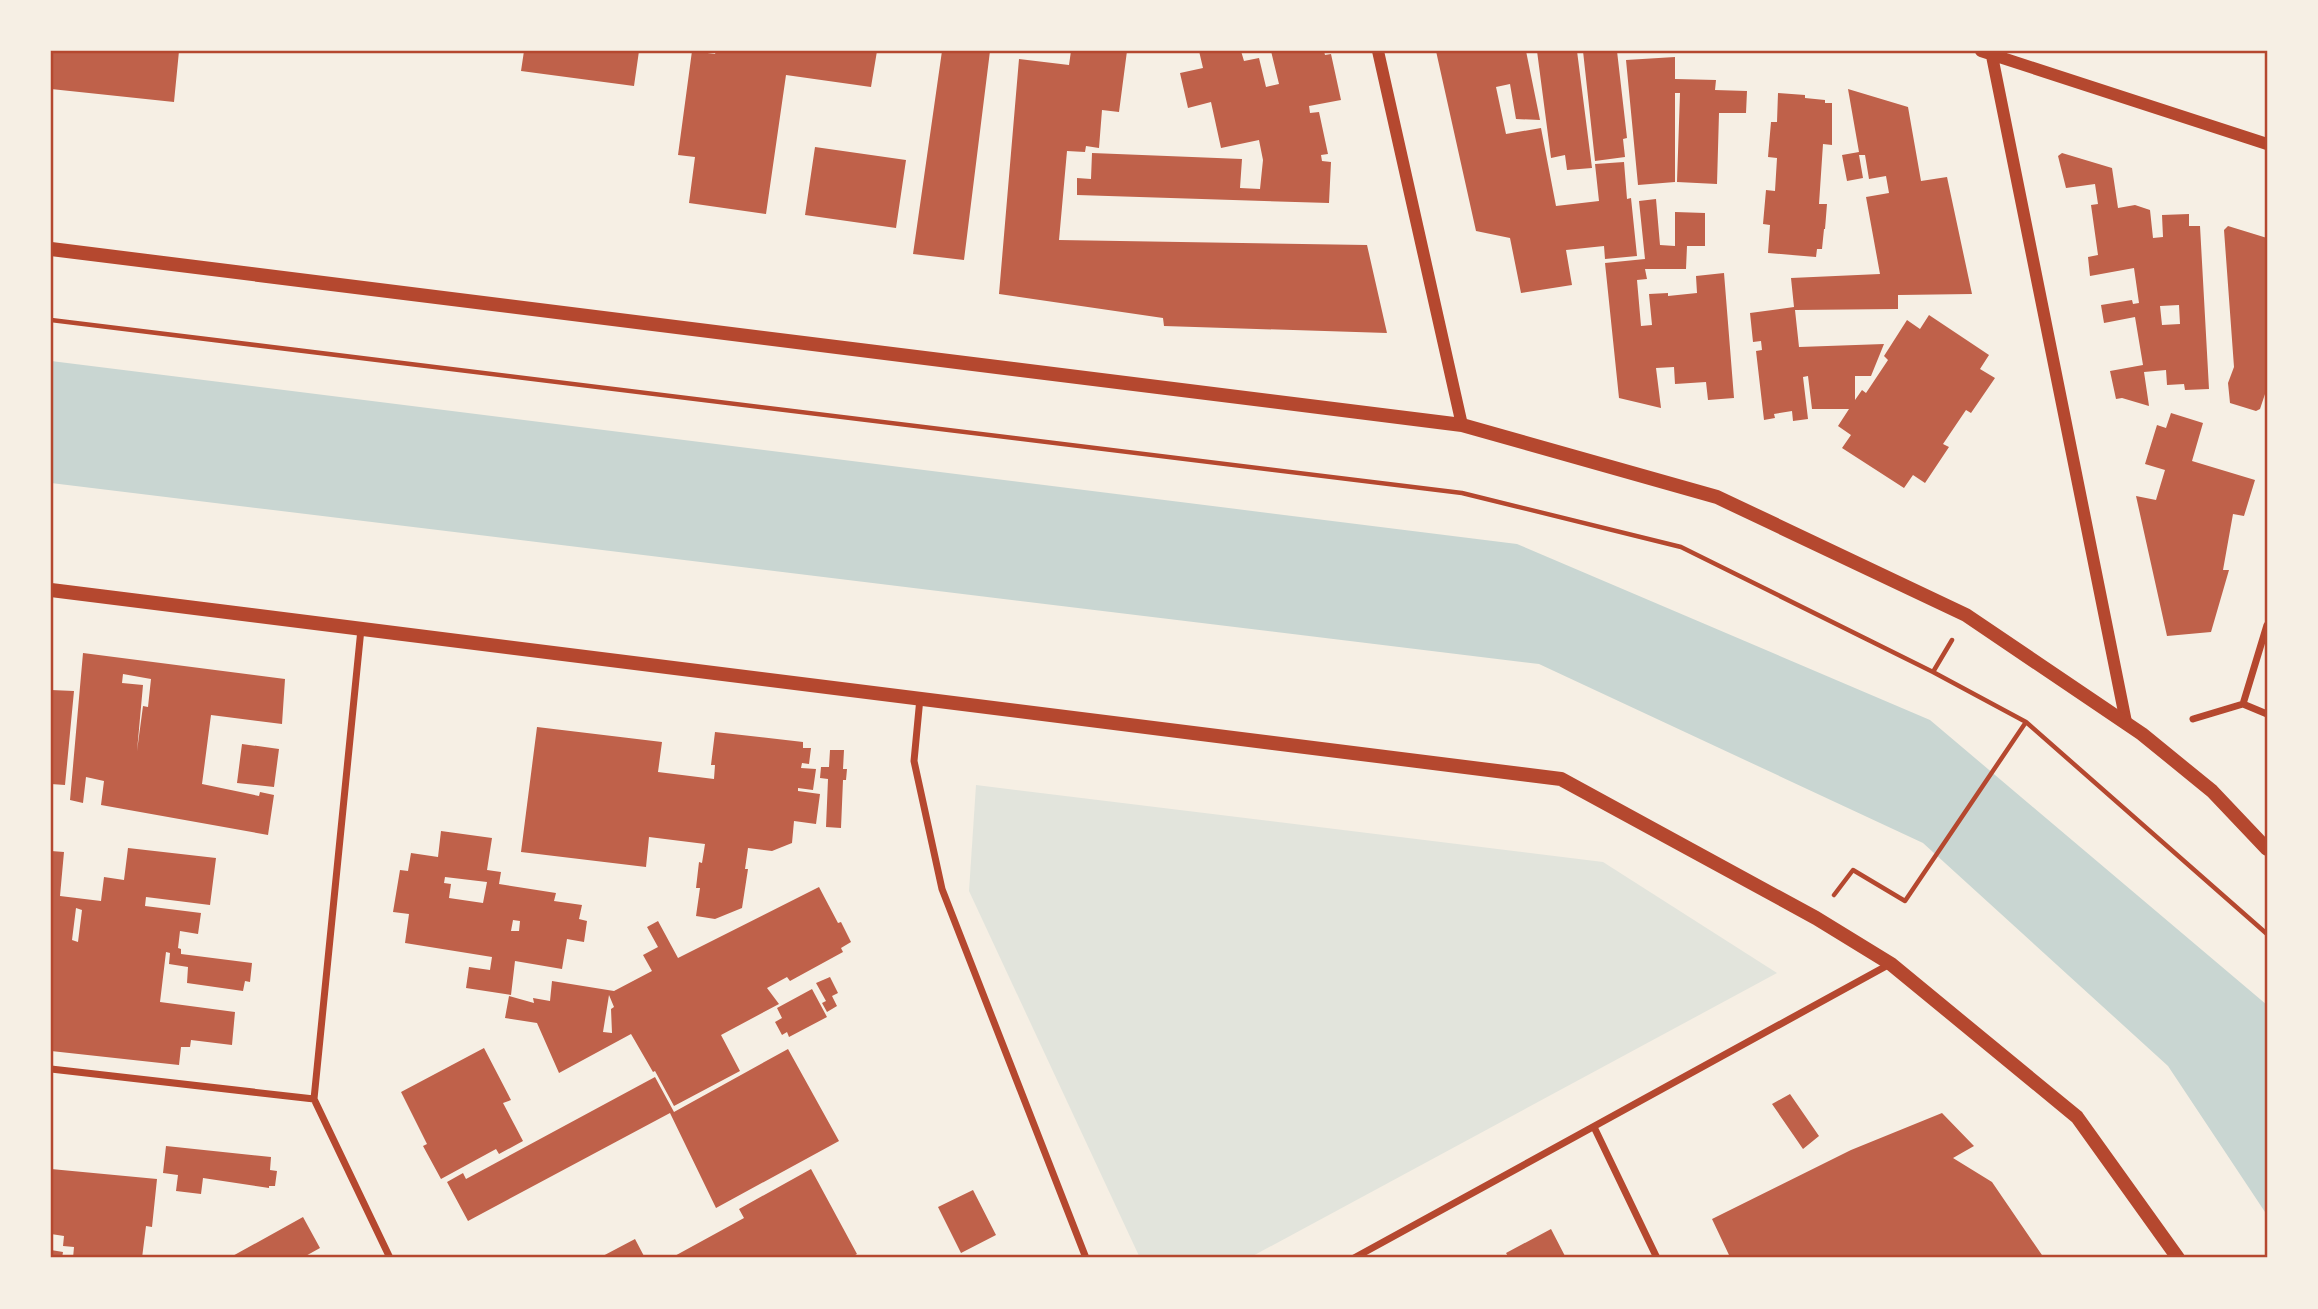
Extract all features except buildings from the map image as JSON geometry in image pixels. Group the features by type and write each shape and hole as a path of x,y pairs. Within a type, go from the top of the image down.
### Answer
{"main road":[{"path":"51,249 1462,425 1717,497 1966,615 2126,722 2212,790 2267,849"},
{"path":"51,590 1561,779 1816,918 1891,964 2077,1116 2178,1258"}],"street":[{"path":"1378,51 1462,425"},
{"path":"2126,722 1988,52 2267,144"},
{"path":"2243,704 2267,625"},
{"path":"361,628 314,1099 390,1258"},
{"path":"920,698 914,761 942,889 1086,1258"},
{"path":"2193,719 2243,704 2267,714"},
{"path":"1354,1258 1891,964"},
{"path":"51,1069 314,1099"},
{"path":"1594,1128 1657,1258"}],"path":[{"path":"51,320 1461,493 1681,547 1933,672 2026,723 2267,934"},
{"path":"1816,918 1853,870 1905,901 2026,723"}],"shaded area":[{"path":"51,361 1517,544 1930,720 2267,1005 2267,1215 2168,1066 1923,843 1539,664 51,483"},
{"path":"976,785 1603,862 1777,973 1249,1258 1140,1258 969,891"}]}
